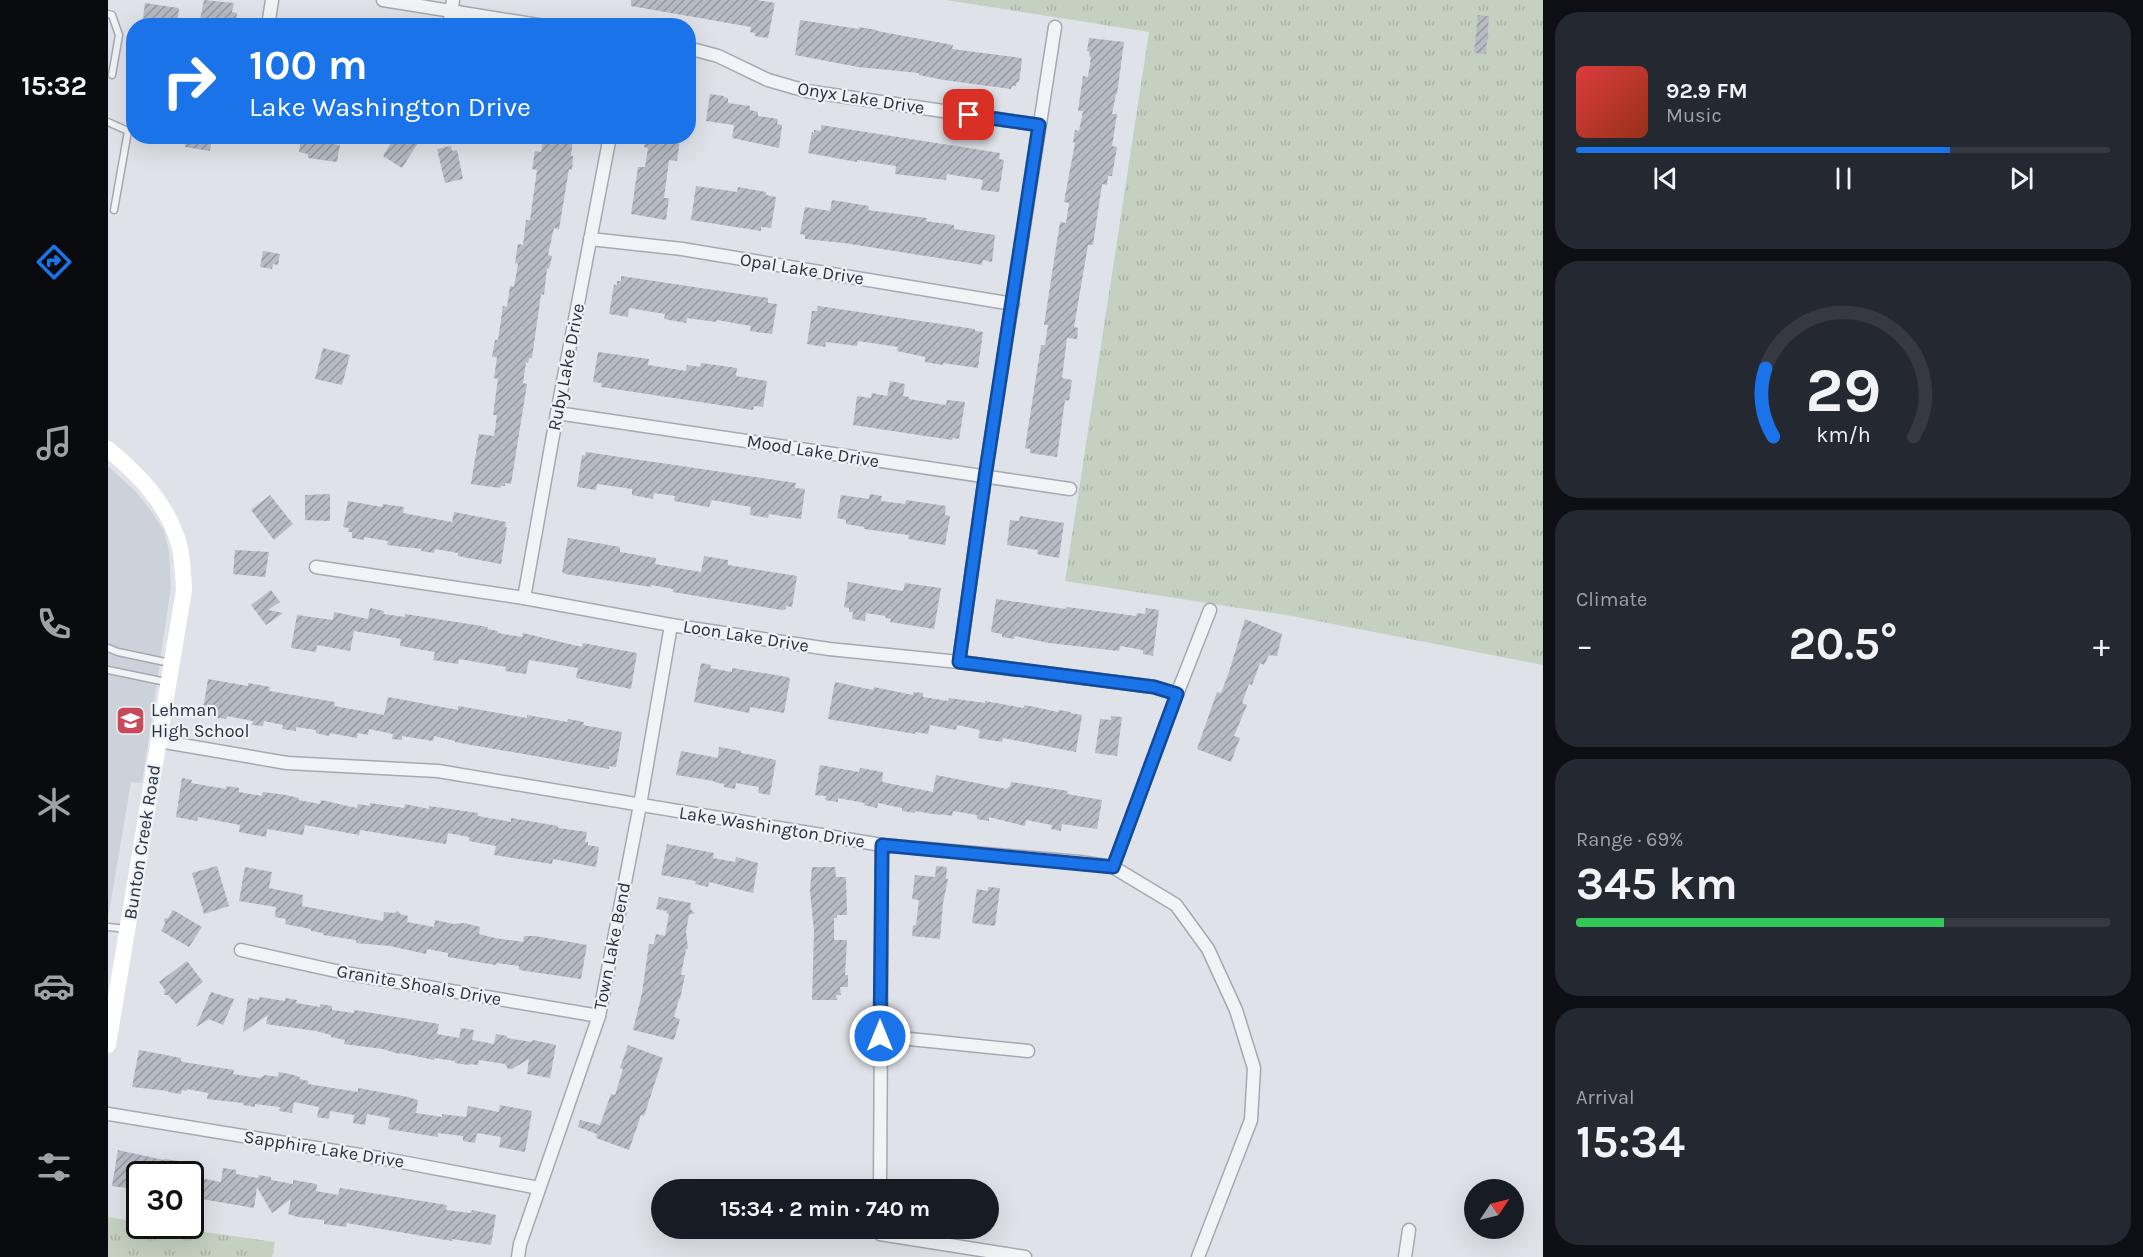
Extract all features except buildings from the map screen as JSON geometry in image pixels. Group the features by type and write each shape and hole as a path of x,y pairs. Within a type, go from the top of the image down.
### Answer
{"street":[{"path":"269,18 272,0"},
{"path":"383,0 452,5 509,18"},
{"path":"959,662 1054,27"},
{"name":"Onyx Lake Drive","path":"696,50 718,56 768,80 806,91 1039,125"},
{"name":"Ruby Lake Drive","path":"524,598 608,144"},
{"name":"Opal Lake Drive","path":"590,238 694,251 1013,304"},
{"name":"Mood Lake Drive","path":"557,413 1070,489"},
{"name":"Bunton Creek Road","path":"108,449 127,464 156,496 172,525 179,546 184,590 108,1045"},
{"name":"Loon Lake Drive","path":"316,567 524,598 671,625 829,649 959,662 1154,687 1177,694"},
{"path":"1113,867 1210,610"},
{"name":"Town Lake Bend","path":"518,1257 520,1244 599,1016 640,805 671,625"},
{"name":"Lake Washington Drive","path":"159,741 287,763 438,771 882,845 1113,867 1176,905 1208,949 1236,1010 1254,1068 1251,1120 1198,1257"},
{"path":"880,1179 882,845"},
{"name":"Granite Shoals Drive","path":"241,950 345,973 599,1016"},
{"path":"880,1036 1028,1051"},
{"name":"Sapphire Lake Drive","path":"108,1114 391,1160 539,1188"},
{"path":"1405,1257 1409,1230"},
{"path":"912,1239 1025,1257"}],"lane":[{"path":"108,14 111,15 119,35 112,75"},
{"path":"108,122 126,130"},
{"path":"114,210 126,142"},
{"path":"108,648 170,664"},
{"path":"108,670 168,683"},
{"path":"108,927 128,929"}],"shaded area":[{"name":"Lehman High School","path":"108,466 136,492 164,531 169,551 171,587 142,783 131,782 108,918"}],"green space":[{"path":"946,0 1543,0 1543,665 1292,616 1065,581 1149,32"},
{"path":"108,1217 126,1220 126,1239 204,1239 204,1232 275,1242 272,1257 108,1257"}],"place":[{"name":"Lehman High School","path":"130,720"}],"route":[{"path":"880,1036 882,845 1080,862 1113,867 1177,694 1154,687 959,662 1039,125 969,115"}]}
